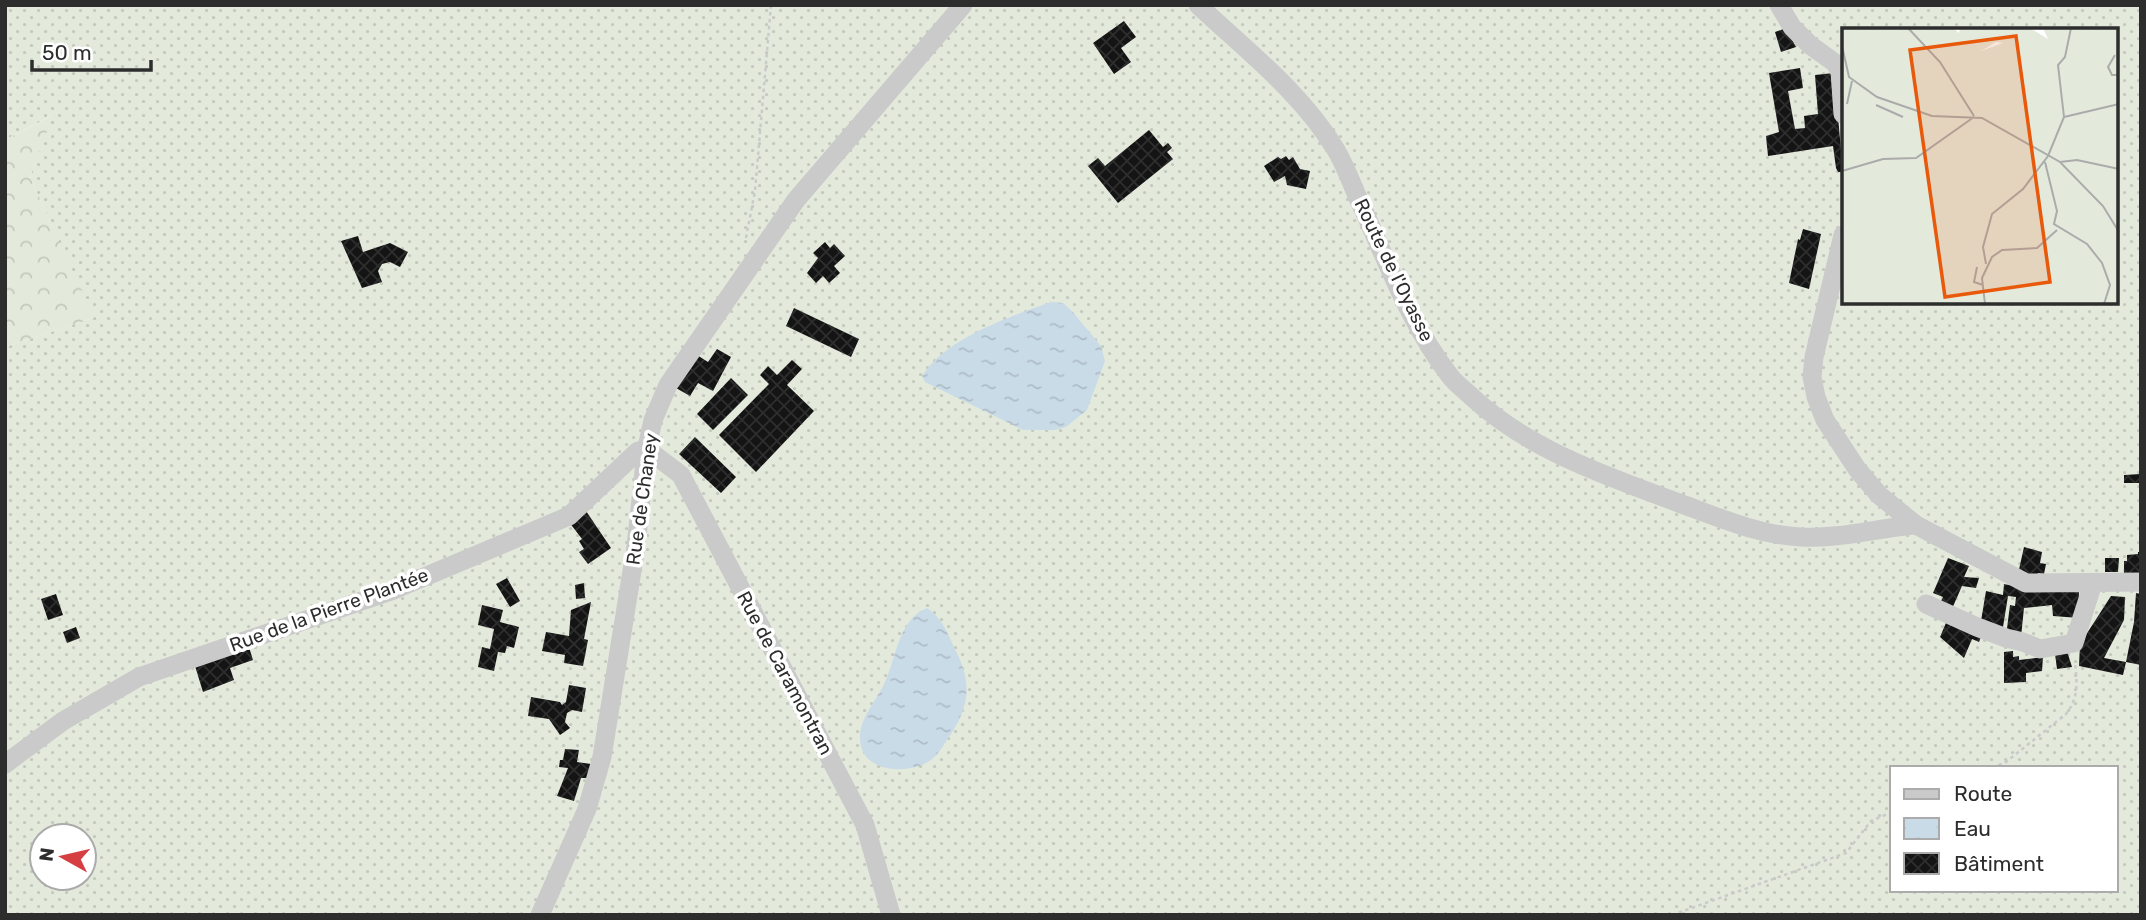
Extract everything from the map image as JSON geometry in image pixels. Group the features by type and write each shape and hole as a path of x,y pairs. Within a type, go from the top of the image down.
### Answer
{"street":[{"name":"Rue de Chaney","path":"540,915 587,809 602,757 636,547 646,452 653,420 668,385 796,200 963,5"},
{"name":"Route de l'Oyasse","path":"1198,5 1300,102 1318,124 1337,152 1418,328 1451,378 1491,414 1539,444 1579,464 1727,521 1765,532 1800,537 1846,535 1886,527 1916,525"},
{"path":"1779,5 1792,27 1810,45 1835,63 1840,72 1842,100"},
{"path":"1842,239 1814,357 1812,377 1825,421 1857,469 1879,495 1916,525 2026,583 2141,582"},
{"name":"Rue de la Pierre Plantée","path":"5,764 63,721 139,677 391,591 569,516 638,451 646,452"},
{"name":"Rue de Caramontran","path":"646,452 681,475 865,825 891,915"},
{"path":"1926,604 1977,627 2040,649 2074,643 2093,583"}],"path":[{"path":"746,243 755,191 771,5"},
{"path":"1997,766 2006,762 2066,714 2073,705 2077,689 2074,643"},
{"path":"1672,915 1846,853 1871,821 1890,813"}],"green space":[{"path":"5,5 2141,5 2141,915 5,915 5,347 93,318 30,177 51,116 5,140"},
{"path":"53,115 30,177 94,318 5,347 5,140"}],"water":[{"path":"1051,302 1063,303 1072,311 1101,346 1105,361 1087,410 1066,427 1054,430 1023,430 925,382 922,376 933,362 963,339 998,322"},
{"path":"927,608 944,627 961,663 966,686 964,707 954,729 930,761 906,769 884,767 867,757 862,748 861,730 865,716 884,684 904,631 917,613"}],"building":[{"path":"1124,21 1136,37 1121,48 1131,62 1114,74 1093,43"},
{"path":"1786,28 1796,47 1781,52 1775,32"},
{"path":"1800,68 1803,88 1788,91 1795,129 1805,128 1804,116 1818,114 1815,75 1834,73 1842,172 1838,172 1836,168 1833,146 1768,156 1766,136 1779,132 1769,73"},
{"path":"1149,130 1163,147 1168,143 1172,148 1167,152 1173,159 1118,203 1088,166 1098,158 1105,166"},
{"path":"1286,156 1289,160 1293,157 1300,169 1310,171 1306,189 1287,185 1285,176 1274,182 1264,166 1278,157 1281,159"},
{"path":"1803,229 1821,234 1809,289 1789,283 1798,239 1800,240"},
{"path":"358,236 363,252 390,243 408,252 400,267 390,262 382,264 378,271 382,282 362,288 341,241"},
{"path":"825,242 830,248 834,244 845,256 834,266 840,273 829,283 823,276 816,283 807,273 818,258 813,253"},
{"path":"794,308 859,339 851,357 786,326"},
{"path":"717,349 731,357 713,391 698,383 690,396 676,388 697,355 708,362"},
{"path":"792,360 802,369 787,385 814,411 756,472 719,435 769,384 760,375 768,366 777,375"},
{"path":"731,378 748,395 713,430 697,414"},
{"path":"695,437 736,477 721,493 679,454"},
{"path":"2141,474 2141,483 2124,483 2124,475"},
{"path":"586,511 611,548 588,564 579,552 584,549 579,541 582,539 569,522"},
{"path":"2024,547 2042,552 2040,563 2046,564 2044,574 2038,573 2037,579 2018,574"},
{"path":"2138,552 2141,577 2124,577 2124,561 2127,561 2127,555"},
{"path":"1948,558 1969,566 1964,577 1979,578 1976,588 1962,586 1951,611 1939,606 1943,597 1933,593"},
{"path":"2105,558 2119,558 2118,572 2105,572"},
{"path":"507,578 520,601 510,607 496,584"},
{"path":"584,583 585,598 576,599 575,585"},
{"path":"2004,584 2033,590 2079,591 2079,618 2053,616 2052,605 2024,608 2021,637 2006,636 2010,605 2015,606 2016,597 2008,596 2003,627 1978,623 1981,621 1986,591 2003,595"},
{"path":"2136,593 2141,594 2141,665 2126,662 2134,622"},
{"path":"56,594 63,615 48,620 41,599"},
{"path":"2111,596 2125,597 2124,620 2104,658 2126,662 2123,675 2079,666 2080,644"},
{"path":"591,602 584,639 588,640 583,666 564,663 565,655 542,651 546,632 569,636 571,610"},
{"path":"482,605 503,610 500,622 519,627 514,648 507,646 505,653 498,652 494,671 478,667 482,647 490,649 494,629 478,625"},
{"path":"1948,618 1983,632 1979,642 1972,639 1964,658 1940,637"},
{"path":"76,627 80,638 67,643 63,632"},
{"path":"248,644 253,660 230,668 234,680 203,692 195,666"},
{"path":"2013,651 2013,657 2019,656 2019,660 2043,657 2042,671 2026,673 2026,682 2004,683 2004,652"},
{"path":"2067,651 2072,667 2057,669 2055,654"},
{"path":"569,685 586,688 582,712 572,710 567,713 565,722 570,728 560,735 549,719 528,716 531,697 560,702 562,705 566,702"},
{"path":"565,749 579,750 577,762 591,764 588,778 581,778 574,801 557,796 568,768 559,767"}]}
